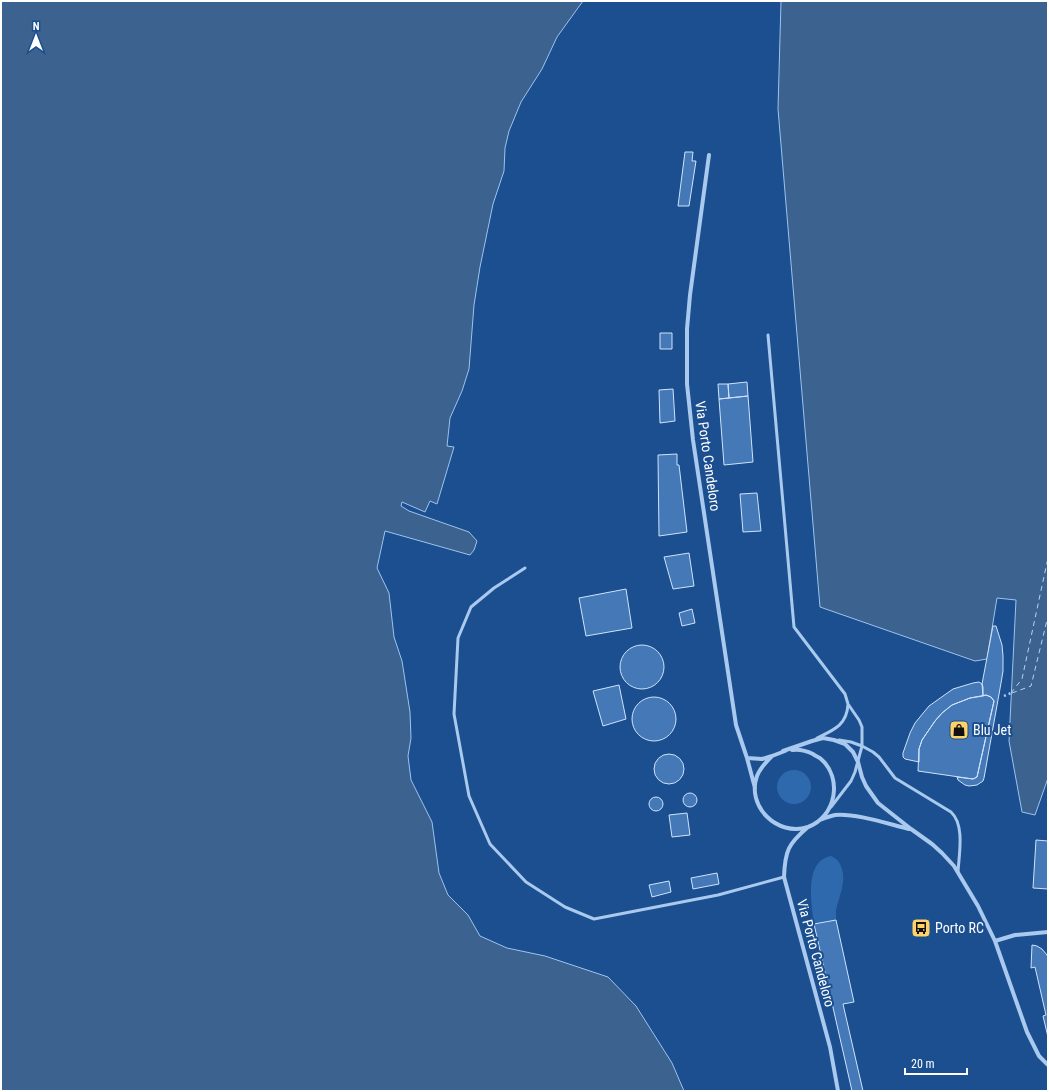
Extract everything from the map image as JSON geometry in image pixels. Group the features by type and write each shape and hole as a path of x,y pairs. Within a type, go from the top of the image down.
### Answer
{"street":[{"name":"Via Porto Candeloro","path":"709,155 690,295 687,329 687,384 693,440 736,725 755,788"},
{"path":"747,758 762,759 823,738 845,744 853,752 866,786 878,803 932,844 942,853 958,872 978,906 995,941 1027,1032 1039,1056 1048,1065"},
{"path":"783,751 795,749 809,752 821,759 830,770 834,783 834,797 829,810 820,820"},
{"path":"772,756 763,765 757,776 755,788 756,801 762,812 771,821 782,827 794,829 808,827 820,820 834,815 845,815 911,829"},
{"name":"Via Porto Candeloro","path":"808,827 796,837 788,849 785,861 784,877 830,1047 838,1091"},
{"path":"995,941 1015,936 1048,932"}],"lane":[{"path":"768,335 794,627 845,694 848,704 862,727 862,746 855,772 851,781 829,810"},
{"path":"525,568 494,588 471,607 458,638 454,714 469,796 490,844 526,882 565,907 594,919 718,895 784,877"},
{"path":"812,741 835,729 846,717 848,704"},
{"path":"834,740 851,742 873,752 895,778 951,812 955,816 960,833 958,872"}],"path":[{"path":"1004,696 1011,693"}],"shaded area":[{"path":"1,1 583,1 557,37 542,69 521,102 509,131 505,148 504,171 493,204 480,267 474,305 469,369 462,391 450,418 447,446 454,447 437,504 430,501 425,512 402,502 401,506 409,511 469,532 477,541 474,550 470,555 385,531 377,568 389,593 394,637 402,661 410,712 411,738 408,756 411,780 432,822 439,873 448,895 468,915 480,936 507,948 545,956 608,977 636,1006 672,1063 684,1091 1,1091"},
{"path":"781,1 1048,1 1048,778 1035,815 1022,812 1009,741 1016,600 997,598 987,659 975,661 820,607 778,109"},
{"path":"797,770 806,775 810,780 810,794 806,799 801,803 791,804 787,803 778,794 777,784 778,780 787,771"},
{"path":"831,856 839,863 843,876 842,888 836,911 836,920 814,924 811,895 813,875 816,866 822,860"}],"building":[{"path":"685,152 693,152 692,161 696,161 689,206 678,206"},
{"path":"660,333 672,333 672,349 660,349"},
{"path":"747,382 748,396 729,398 728,384"},
{"path":"718,384 728,384 729,398 719,399"},
{"path":"673,389 675,421 660,423 659,390"},
{"path":"748,396 753,462 724,465 719,399"},
{"path":"677,454 677,465 679,465 687,532 659,536 658,455"},
{"path":"757,493 761,531 743,532 740,494"},
{"path":"689,553 694,586 673,589 664,557"},
{"path":"626,589 632,628 586,636 579,598"},
{"path":"692,609 695,623 682,626 679,613"},
{"path":"993,626 996,626 1002,645 1003,671 984,778 983,781 977,785 969,786 958,780 957,777 973,779 977,777 994,701 991,697 986,695 983,696 982,684"},
{"path":"638,645 646,645 658,651 664,663 664,671 658,683 646,689 638,689 626,683 620,671 620,663 626,651"},
{"path":"979,682 983,687 983,696 970,698 952,705 942,713 922,740 919,749 919,762 905,759 903,757 903,753 910,733 915,723 929,706 953,689"},
{"path":"619,685 626,719 603,726 593,691"},
{"path":"986,695 991,697 994,701 977,777 973,779 918,771 919,749 922,740 942,713 952,705 970,698"},
{"path":"650,697 658,697 670,703 676,715 676,723 670,735 658,741 650,741 638,735 632,723 632,715 638,703"},
{"path":"669,754 680,758 684,769 680,780 669,784 658,780 654,769 658,758"},
{"path":"687,793 693,793 697,797 697,803 693,807 687,807 683,803 683,797"},
{"path":"653,797 659,797 663,801 663,807 659,811 653,811 649,807 649,801"},
{"path":"687,813 690,835 672,837 669,815"},
{"path":"1036,840 1048,841 1048,889 1033,888"},
{"path":"717,873 719,884 693,889 691,878"},
{"path":"669,881 671,892 652,897 649,885"},
{"path":"836,920 854,1002 843,1004 863,1091 852,1091 814,924"},
{"path":"1032,945 1042,949 1048,958 1048,1037 1043,1016 1046,1015 1035,967 1031,968"}],"ferry route":[{"path":"1011,693 1022,679 1048,558"},
{"path":"1012,693 1031,686 1048,616"}],"place":[{"name":"Blu Jet","path":"959,730"},
{"name":"Porto RC","path":"921,928"}]}
